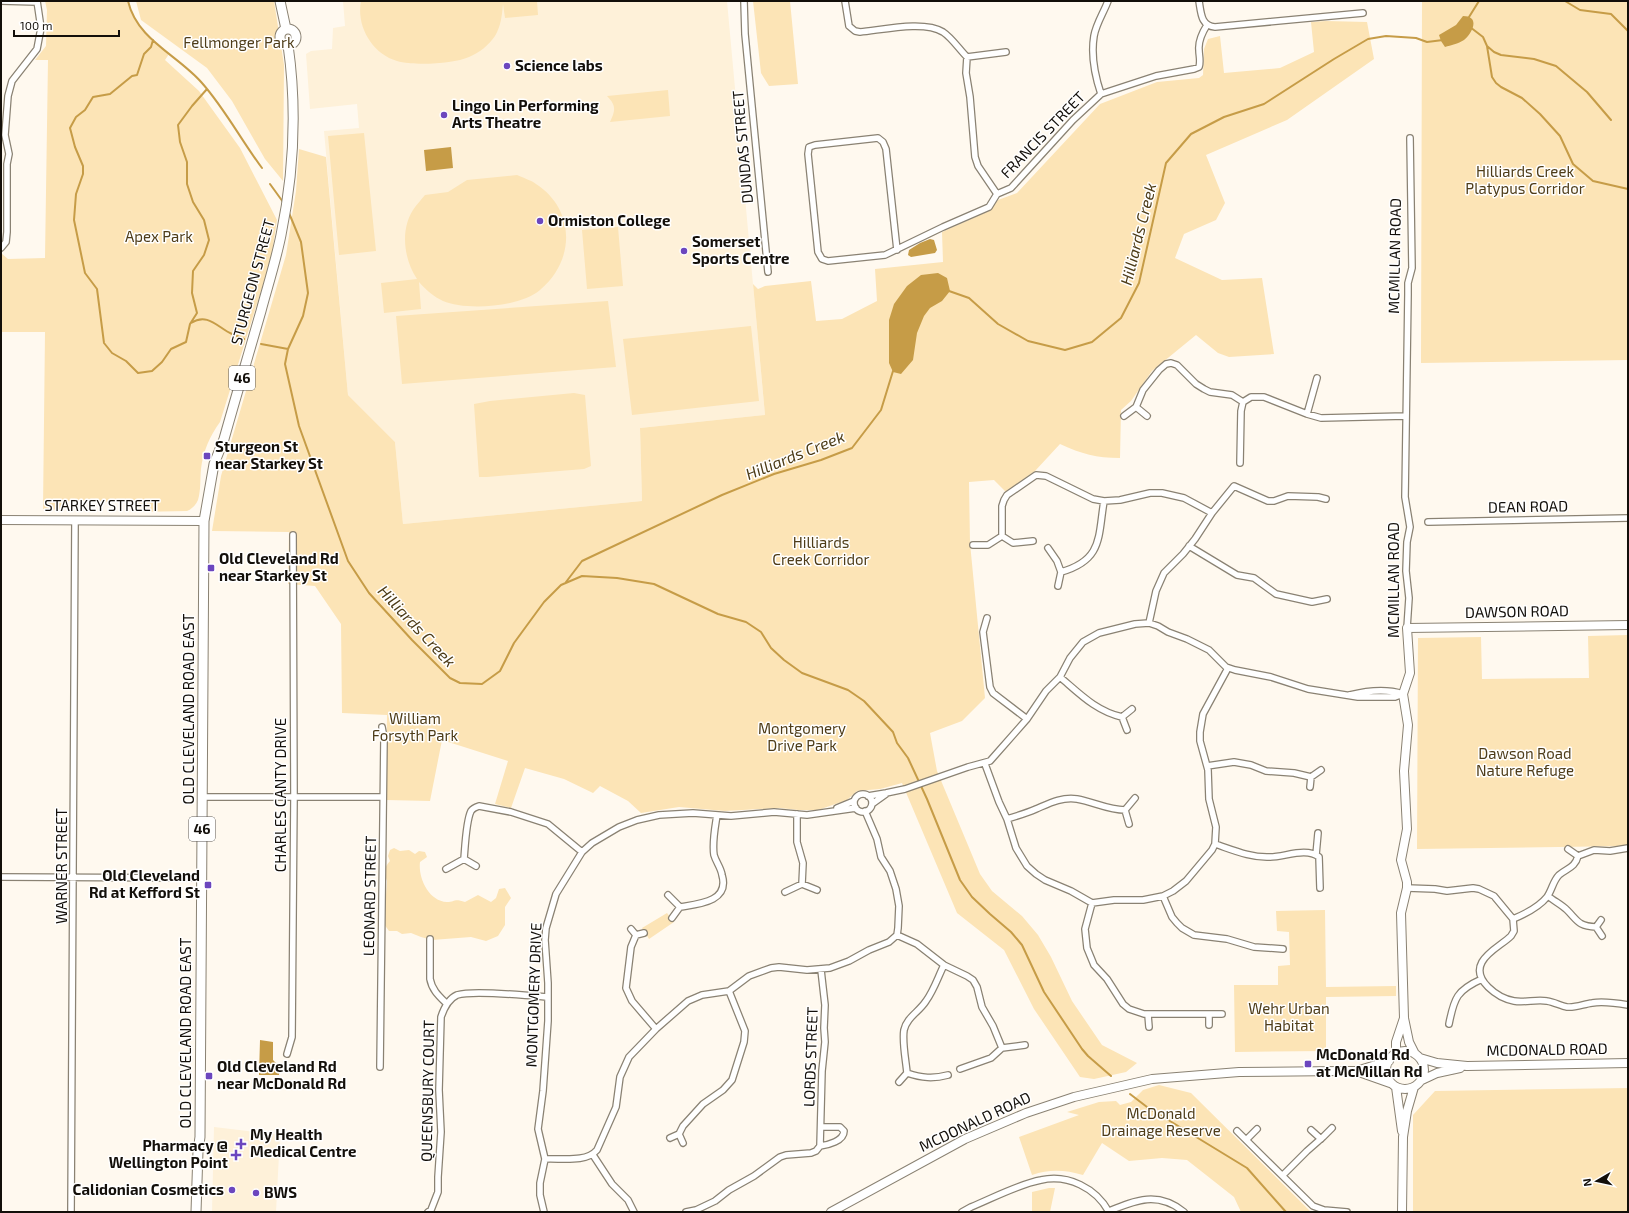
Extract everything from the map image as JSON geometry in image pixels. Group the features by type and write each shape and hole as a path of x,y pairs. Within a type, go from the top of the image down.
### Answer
{"main road":[{"name":"STURGEON STREET","path":"204,520 214,464 224,439 276,261 289,187 292,159 293,105 288,45 293,43 296,35 291,30 286,29 280,1"},
{"name":"OLD CLEVELAND ROAD EAST","path":"196,1212 198,1151 200,1138 204,520"},
{"name":"OLD CLEVELAND ROAD EAST","path":"200,1138 202,1152 202,1212"}],"street":[{"path":"1,1 37,1 41,28 37,49 12,81 8,96 5,135 9,154 7,164 8,232 6,242 1,248"},
{"name":"DUNDAS STREET","path":"740,1 744,19"},
{"name":"DUNDAS STREET","path":"744,1 744,19 768,272"},
{"path":"845,1 849,26 855,31 860,32 918,26 937,29 950,38 967,57 966,73 970,97 975,157 978,166 997,194"},
{"path":"1101,94 1096,81 1093,46 1094,34 1108,1"},
{"path":"1199,1 1203,20 1211,27 1363,13"},
{"name":"FRANCIS STREET","path":"897,250 886,148 883,142 878,138 815,145 809,147 808,154 818,252 822,259 828,261 885,255 897,250 943,227 989,207 997,194 1011,188 1073,120 1101,94 1137,81 1199,67 1200,39 1207,25"},
{"path":"967,57 1006,52"},
{"name":"MCMILLAN ROAD","path":"1410,138 1412,268 1408,283 1406,416 1406,497 1410,527 1407,542 1406,571 1409,598 1407,628 1410,673 1403,694 1408,725 1404,771 1407,829 1401,860 1407,882 1407,888 1401,914 1404,1018 1409,1042 1417,1056"},
{"path":"1124,416 1136,406 1148,382 1166,364 1171,363 1177,365 1196,384 1204,389 1210,392 1232,396 1243,402"},
{"path":"1307,414 1317,378"},
{"path":"1240,463 1241,411 1243,402 1251,397 1258,396 1307,414 1326,418 1406,416"},
{"path":"1136,406 1147,416"},
{"path":"1002,536 1002,506 1004,500 1007,495 1036,475 1046,476 1093,499 1104,501 1120,500 1150,493 1162,493 1184,498 1212,512"},
{"path":"1149,622 1159,582 1170,566 1189,546 1212,512 1234,486 1268,501 1274,501 1288,496 1318,497 1326,499"},
{"path":"1062,572 1073,569 1083,562 1091,556 1096,548 1101,532 1104,501"},
{"name":"DEAN ROAD","path":"1428,522 1628,518"},
{"name":"STARKEY STREET","path":"1,520 204,520"},
{"name":"WARNER STREET","path":"71,1212 75,520"},
{"name":"CHARLES CANTY DRIVE","path":"287,1054 292,1037 294,797 293,535"},
{"path":"1002,536 1014,543 1033,541"},
{"path":"973,545 988,545 1002,536"},
{"path":"1189,546 1237,575 1254,578 1276,594 1307,602 1326,600"},
{"path":"1048,548 1057,561 1062,572 1058,586"},
{"path":"987,618 983,632 990,687 993,693 1027,719"},
{"path":"886,793 872,804 868,810 862,812 856,808 854,801 855,798 861,794 868,796 886,793 935,779 968,767 985,764 990,761 1000,752 1027,719 1046,691 1060,677 1070,658 1083,642 1090,637 1107,630 1149,622 1209,650 1228,668 1235,670 1283,681 1308,689 1334,694 1350,695 1367,692 1395,692 1403,694"},
{"name":"DAWSON ROAD","path":"1407,628 1628,625"},
{"path":"985,764 1007,819 1016,848 1027,866 1045,880 1071,891 1092,903 1114,900 1143,900 1163,896 1173,891 1186,881 1212,850 1215,844 1216,828 1209,798 1207,766 1200,741 1201,723 1203,714 1228,668"},
{"path":"1060,677 1098,708 1105,712 1122,717"},
{"path":"1122,717 1132,709"},
{"path":"1122,717 1127,730"},
{"name":"LEONARD STREET","path":"380,1067 384,738 382,727"},
{"path":"1207,766 1234,762 1251,765 1266,771 1294,773 1311,777 1321,770"},
{"path":"1310,787 1311,777"},
{"path":"868,796 872,804"},
{"path":"203,797 383,798"},
{"path":"1125,810 1135,798"},
{"path":"1007,819 1061,799 1078,800 1108,809 1125,810"},
{"name":"MONTGOMERY DRIVE","path":"829,811 854,801"},
{"path":"464,859 469,818 471,811 479,806 511,812 548,824 582,852"},
{"name":"MONTGOMERY DRIVE","path":"544,1212 540,1195 540,1183 545,1159 538,1129 543,1091 548,1021 548,983 545,940 548,918 556,894 562,882 582,852 611,831 637,820 671,813 694,812 731,816 774,812 807,815 856,808"},
{"path":"1125,810 1129,824"},
{"path":"545,1159 582,1158 593,1154 597,1150 616,1107 620,1077 625,1064 635,1049 688,1001 702,995 729,991 749,976 771,968 779,967 821,970 830,968 850,961 869,950 889,942 897,935 899,906 896,889 890,871 880,857 877,839 865,811"},
{"path":"797,814 797,842 803,863 802,884"},
{"path":"672,918 680,907 712,900 721,891 723,884 722,875 714,855 717,815"},
{"path":"1318,833 1316,855 1319,857 1320,888"},
{"path":"1215,844 1241,853 1262,857 1298,853 1316,855"},
{"path":"1578,856 1594,850 1610,852 1628,848"},
{"path":"1568,849 1578,856"},
{"path":"1513,919 1528,912 1548,896 1558,875 1573,867 1577,862 1578,856"},
{"path":"464,859 476,866"},
{"path":"446,869 464,859"},
{"path":"1,877 202,878"},
{"path":"785,892 802,884 817,890"},
{"path":"1407,888 1447,891 1472,888 1479,889 1494,896 1513,919 1514,931 1511,936 1485,957 1479,970 1484,983 1497,995 1513,1001 1548,1001 1567,1007 1602,1002 1628,1005"},
{"path":"668,895 680,907"},
{"path":"1163,896 1172,917 1182,928 1194,935 1227,939 1254,947 1283,949"},
{"path":"1548,896 1566,909 1577,922 1586,927 1596,927"},
{"path":"1092,903 1086,929 1087,948 1094,965 1111,985 1123,1004 1135,1012 1148,1015 1222,1014"},
{"path":"1596,927 1601,920"},
{"path":"1596,927 1602,936"},
{"path":"631,929 636,935"},
{"path":"636,935 644,933"},
{"path":"636,935 631,948 626,988 632,1001 656,1029"},
{"path":"897,935 917,944 944,965 973,980 977,987 982,1007 993,1026 1002,1048"},
{"path":"430,939 431,986 447,1004"},
{"path":"899,1082 907,1073 904,1029 912,1016 925,1003 932,993 944,965"},
{"name":"LORDS STREET","path":"820,1146 822,1071 825,1042 825,1005 821,970"},
{"path":"1449,1024 1453,1004 1462,990 1482,979"},
{"path":"670,1138 678,1134 683,1126 703,1104 728,1085 734,1073 746,1031 729,991"},
{"name":"QUEENSBURY COURT","path":"431,1211 438,1192 442,1132 439,1090 441,1017 447,1004 456,996 463,994 502,993 547,998"},
{"path":"1148,1015 1149,1027"},
{"path":"1209,1015 1209,1025"},
{"path":"1450,1017 1457,1019"},
{"name":"MCMILLAN ROAD","path":"1396,1054 1396,1042 1404,1018"},
{"path":"960,1070 969,1069 992,1058 1002,1048 1014,1048 1025,1045"},
{"path":"1393,1085 1408,1089 1414,1087 1422,1080 1424,1069 1417,1056 1409,1052 1396,1054 1389,1061 1386,1072 1393,1085 1403,1137"},
{"name":"MCDONALD ROAD","path":"1417,1056 1437,1063 1467,1066 1628,1063"},
{"name":"MCDONALD ROAD","path":"831,1212 965,1139 1004,1121 1059,1101 1136,1081 1152,1079 1239,1072 1356,1071 1389,1061"},
{"name":"MCDONALD ROAD","path":"1422,1080 1437,1074 1467,1066"},
{"name":"MCDONALD ROAD","path":"1356,1071 1393,1085"},
{"path":"907,1073 939,1080 948,1075"},
{"path":"1402,1212 1403,1137 1407,1111 1414,1087"},
{"path":"686,1212 696,1210 715,1201 728,1190 754,1176 780,1157 786,1155 811,1153 816,1151 820,1146 841,1139 844,1135 844,1131 840,1127 821,1127"},
{"path":"1283,1175 1307,1150 1332,1128"},
{"path":"1246,1140 1257,1129"},
{"path":"1310,1130 1321,1139"},
{"path":"1237,1131 1313,1206 1324,1210 1347,1212"},
{"path":"678,1134 683,1143"},
{"path":"593,1154 612,1184 628,1200 634,1212"},
{"path":"962,1212 1035,1181 1054,1178 1083,1186 1098,1198 1109,1212 1134,1202 1151,1199 1171,1203 1184,1212"}],"shaded area":[{"name":"Ormiston College","path":"343,1 727,1 765,415 640,428 642,501 403,524 395,442 348,395 324,131 359,128 357,104 310,109 306,54 311,51 332,49 333,28 345,26"},
{"path":"1463,16 1472,19 1473,26 1470,34 1464,40 1445,47 1439,35 1456,25"},
{"path":"451,147 453,168 426,171 424,150"},
{"path":"930,239 934,240 937,250 935,253 911,257 908,255 909,250"},
{"path":"938,273 947,278 950,291 942,301 930,308 924,316 917,333 913,360 901,374 893,372 889,363 889,320 894,304 907,286 921,275"},
{"path":"260,1040 273,1042 273,1060 280,1067 279,1075 259,1075"},
{"path":"214,1127 280,1135 276,1212 212,1212"}],"green space":[{"name":"Apex Park","path":"45,1 128,1 130,9 138,24 149,37 169,54 165,60 199,91 240,148 277,220 271,259 220,422 210,438 203,456 198,500 194,507 187,511 135,512 135,502 64,501 63,510 43,509 45,332 1,332 1,253 8,259 45,258 48,60 35,60 46,46 47,10"},
{"name":"Fellmonger Park","path":"136,1 274,1 284,65 283,181 265,159 232,101 207,68 141,20"},
{"path":"361,1 537,1 538,15 505,18 503,4 499,28 490,43 480,51 469,57 453,61 433,64 404,63 388,57 373,46 361,20"},
{"path":"753,1 790,1 798,84 769,86 761,73"},
{"name":"Hilliards Creek Platypus Corridor","path":"1422,1 1628,1 1628,360 1421,363"},
{"name":"Hilliards Creek Corridor","path":"1311,22 1367,22 1374,59 1287,120 1206,155 1225,203 1216,220 1184,234 1175,258 1222,280 1262,278 1274,354 1229,357 1218,353 1196,335 1152,371 1131,401 1121,410 1120,458 1089,455 1060,444 1035,471 1006,492 994,480 969,482 970,543 985,698 962,721 930,733 937,771 980,874 992,891 1022,916 1038,935 1051,957 1072,1001 1102,1045 1137,1063 1126,1072 1094,1079 1080,1077 1034,1009 1004,950 957,913 902,783 880,789 857,791 847,800 818,810 780,808 725,811 679,807 641,813 628,801 600,786 593,793 564,779 525,768 511,808 495,804 508,761 442,740 430,801 386,800 387,715 342,713 341,624 315,586 288,584 289,532 212,531 221,476 286,255 296,191 299,149 326,157 348,395 395,442 403,524 642,501 640,428 765,415 753,284 758,289 765,286 811,281 816,321 842,319 877,301 875,269 943,262 942,232 989,211 998,200 1017,193 1100,104 1157,82 1199,78 1203,75 1204,49 1208,39 1220,36 1224,73 1280,68 1314,52"},
{"path":"668,90 670,116 610,122 613,115 614,106 607,96"},
{"path":"364,133 376,251 339,255 328,136"},
{"path":"517,175 534,183 549,195 558,207 564,221 566,236 565,251 560,265 552,278 540,290 531,296 507,304 493,306 465,306 443,301 430,293 419,282 421,309 384,313 381,283 417,279 409,263 405,245 405,236 409,218 414,208 425,195 448,192 467,180"},
{"path":"618,227 623,286 587,289 582,230"},
{"path":"608,301 616,367 402,384 396,316"},
{"path":"751,326 759,401 632,415 623,339"},
{"path":"574,393 585,395 591,466 584,469 479,477 474,404 490,401"},
{"name":"Dawson Road Nature Refuge","path":"1628,635 1628,846 1417,849 1418,638 1481,637 1482,679 1589,678 1588,636"},
{"path":"394,848 400,851 409,850 415,854 419,851 425,852 427,857 420,862 423,881 430,893 440,901 450,902 459,900 465,902 478,895 491,902 496,898 499,889 505,888 511,898 505,907 505,925 498,936 486,941 471,937 432,940 411,933 402,934 397,931 389,931 384,924 387,881 385,870 390,861 388,856 390,850"},
{"name":"Wehr Urban Habitat","path":"1325,910 1326,987 1396,986 1396,996 1326,997 1326,1051 1235,1052 1234,985 1278,985 1278,966 1290,965 1289,932 1277,931 1276,911"},
{"path":"667,913 674,922 649,939 642,928"},
{"name":"McDonald Drainage Reserve","path":"1159,1085 1191,1093 1311,1212 1241,1212 1234,1197 1187,1160 1162,1158 1129,1161 1102,1143 1083,1175 1058,1171 1032,1175 1019,1137 1079,1115 1067,1112 1099,1102 1116,1101 1120,1105 1131,1102 1143,1090"},
{"path":"1628,1088 1628,1212 1413,1212 1413,1115 1435,1091"},
{"path":"1055,1188 1050,1212 1032,1212 1032,1192"}],"waterway":[{"name":"Hilliards Creek","path":"128,1 133,15 149,37 182,64 202,83 226,114 262,168"},
{"name":"Hilliards Creek","path":"1469,17 1479,1"},
{"name":"Hilliards Creek","path":"1565,1 1580,10 1611,14 1628,31"},
{"path":"1470,27 1483,37 1487,46 1494,52 1501,55 1534,59 1556,66 1587,92 1611,120"},
{"name":"Hilliards Creek","path":"949,291 969,298 998,324 1028,341 1065,350 1092,342 1121,318 1139,283 1166,163 1191,134 1224,117 1264,104 1368,39 1386,36 1416,38 1427,42 1443,40"},
{"path":"153,40 151,47 144,54 137,75 132,76 110,94 93,97 85,110 76,117 70,128 75,147 83,166 83,174 76,194 74,220 85,273 97,289 104,343 112,353 126,361 138,373 152,371 162,362 171,349 186,342 190,324 197,313 192,293 193,271 204,255 209,240 204,220 193,202 187,184 187,162 180,142 178,125 207,89"},
{"path":"1487,46 1492,77 1496,83 1522,98 1540,114 1560,136 1573,164 1593,181 1628,189"},
{"name":"Hilliards Creek","path":"270,184 283,202"},
{"path":"289,213 301,242 308,293 303,316 288,349 285,364 299,426 348,561 369,593 412,640 450,678 460,683 482,684 500,671 514,643 544,602 561,585 582,576 617,578 654,584 718,614 746,622 761,632 771,648 784,660 802,673 848,690 864,701 893,732 897,743 908,758 927,799 960,880 972,897 1011,932 1022,945 1044,992 1082,1049 1111,1076"},
{"path":"191,323 197,320 208,320 232,334"},
{"path":"237,336 244,339"},
{"path":"261,344 288,349"},
{"name":"Hilliards Creek","path":"566,582 582,561 722,495 774,474 821,460 852,448 881,410 893,371"},
{"path":"1130,1094 1147,1107 1247,1168 1286,1212"}],"place":[{"name":"Science labs","path":"507,66"},
{"name":"Lingo Lin Performing Arts Theatre","path":"444,115"},
{"name":"Ormiston College","path":"540,221"},
{"name":"Somerset Sports Centre","path":"684,251"},
{"name":"Sturgeon St near Starkey St","path":"207,456"},
{"name":"Old Cleveland Rd near Starkey St","path":"211,568"},
{"name":"Old Cleveland Rd at Kefford St","path":"208,885"},
{"name":"McDonald Rd at McMillan Rd","path":"1308,1064"},
{"name":"Old Cleveland Rd near McDonald Rd","path":"209,1076"},
{"name":"My Health Medical Centre","path":"241,1144"},
{"name":"Pharmacy @ Wellington Point","path":"236,1155"},
{"name":"Calidonian Cosmetics","path":"232,1190"},
{"name":"BWS","path":"256,1193"}],"park label":[{"name":"William Forsyth Park","path":"415,728"},
{"name":"Montgomery Drive Park","path":"802,738"}]}
